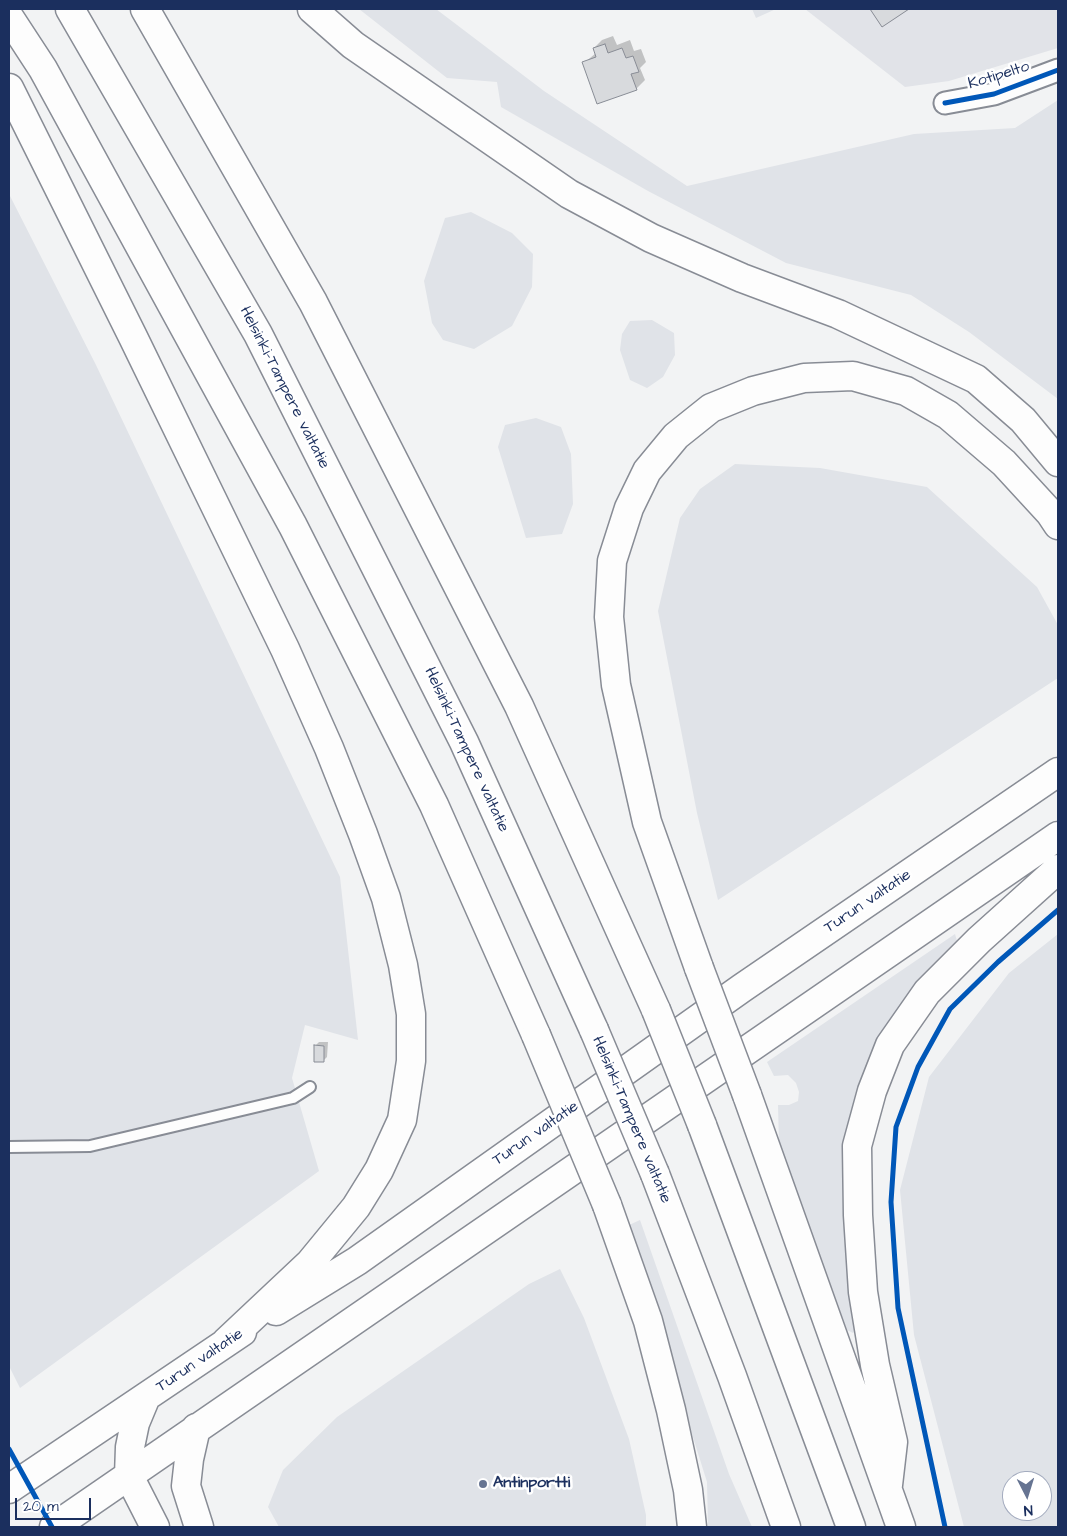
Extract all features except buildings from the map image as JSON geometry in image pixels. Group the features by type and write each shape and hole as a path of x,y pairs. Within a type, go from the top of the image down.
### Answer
{"highway":[{"name":"Helsinki-Tampere valtatie","path":"70,9 258,334 464,742 594,1030 655,1174 732,1376 786,1527"},
{"path":"145,9 314,302 519,706 656,1010 702,1126 851,1527"},
{"path":"312,9 353,45 569,194 651,238 742,278 838,314 976,379 1023,420 1058,462"},
{"path":"9,16 48,78 294,526 434,805 536,1035 607,1205 648,1321 671,1410 688,1490 692,1527"},
{"path":"9,88 133,337 293,667 329,748 386,898 403,966 412,1014 411,1061 402,1120 379,1170 356,1207 310,1263 226,1342"},
{"path":"901,1527 888,1485 748,1095 699,968 647,822 616,685 609,617 612,561 629,508 648,472 676,436 711,408 753,390 804,378 853,376 906,391 948,415 1004,463 1050,513 1058,525"},
{"name":"Turun valtatie","path":"9,1489 146,1399 226,1342 357,1261 742,988 1058,772"},
{"path":"54,1527 1058,836"},
{"path":"888,1485 893,1442 875,1365 863,1292 858,1215 857,1146 872,1091 890,1045 927,992 979,940 1058,869"},
{"path":"121,1481 135,1423 146,1399"},
{"path":"196,1428 189,1459 186,1486 199,1527"},
{"path":"121,1481 155,1527"}],"street":[{"name":"Kotipelto","path":"945,104 994,94 1058,70"}],"lane":[{"path":"9,1148 90,1146 293,1098 310,1087"}],"shaded area":[{"path":"359,9 436,9 544,91 687,186 914,134 1015,128 1058,100 1058,399 969,332 911,295 786,263 648,191 501,107 497,82 447,78"},
{"path":"752,9 776,9 756,18"},
{"path":"805,9 1058,9 1058,48 949,81 905,87"},
{"path":"9,194 96,365 340,877 358,1040 305,1025 292,1078 319,1171 20,1388 9,1366"},
{"path":"471,212 512,233 533,254 532,287 512,326 474,349 443,340 432,323 424,281 445,218"},
{"path":"652,320 674,333 675,355 663,377 647,388 630,380 620,350 622,334 630,321"},
{"path":"536,418 561,427 571,454 573,504 562,534 526,538 498,447 505,425"},
{"path":"735,464 820,468 927,487 1037,587 1058,625 1058,678 718,900 697,813 658,611 680,518 700,489"},
{"path":"955,934 957,941 955,945 949,949 919,983 846,1173 844,1229 858,1320 857,1330 853,1333 847,1330 779,1144 778,1105 789,1105 798,1101 799,1092 796,1083 788,1075 774,1076 767,1062"},
{"path":"1058,934 1058,1527 964,1527 914,1335 900,1190 929,1077 1009,973"},
{"path":"640,1220 729,1474 752,1527 708,1527 707,1482 627,1226"},
{"path":"560,1269 584,1318 629,1439 646,1515 646,1527 279,1527 268,1507 283,1470 337,1417 529,1284"}],"cycle path":[{"path":"945,103 994,94 1058,70"},
{"path":"945,1527 898,1308 891,1202 896,1127 918,1067 950,1009 998,962 1058,910"},
{"path":"9,1449 52,1527"}],"place":[{"name":"Antinportti","path":"483,1484"}]}
